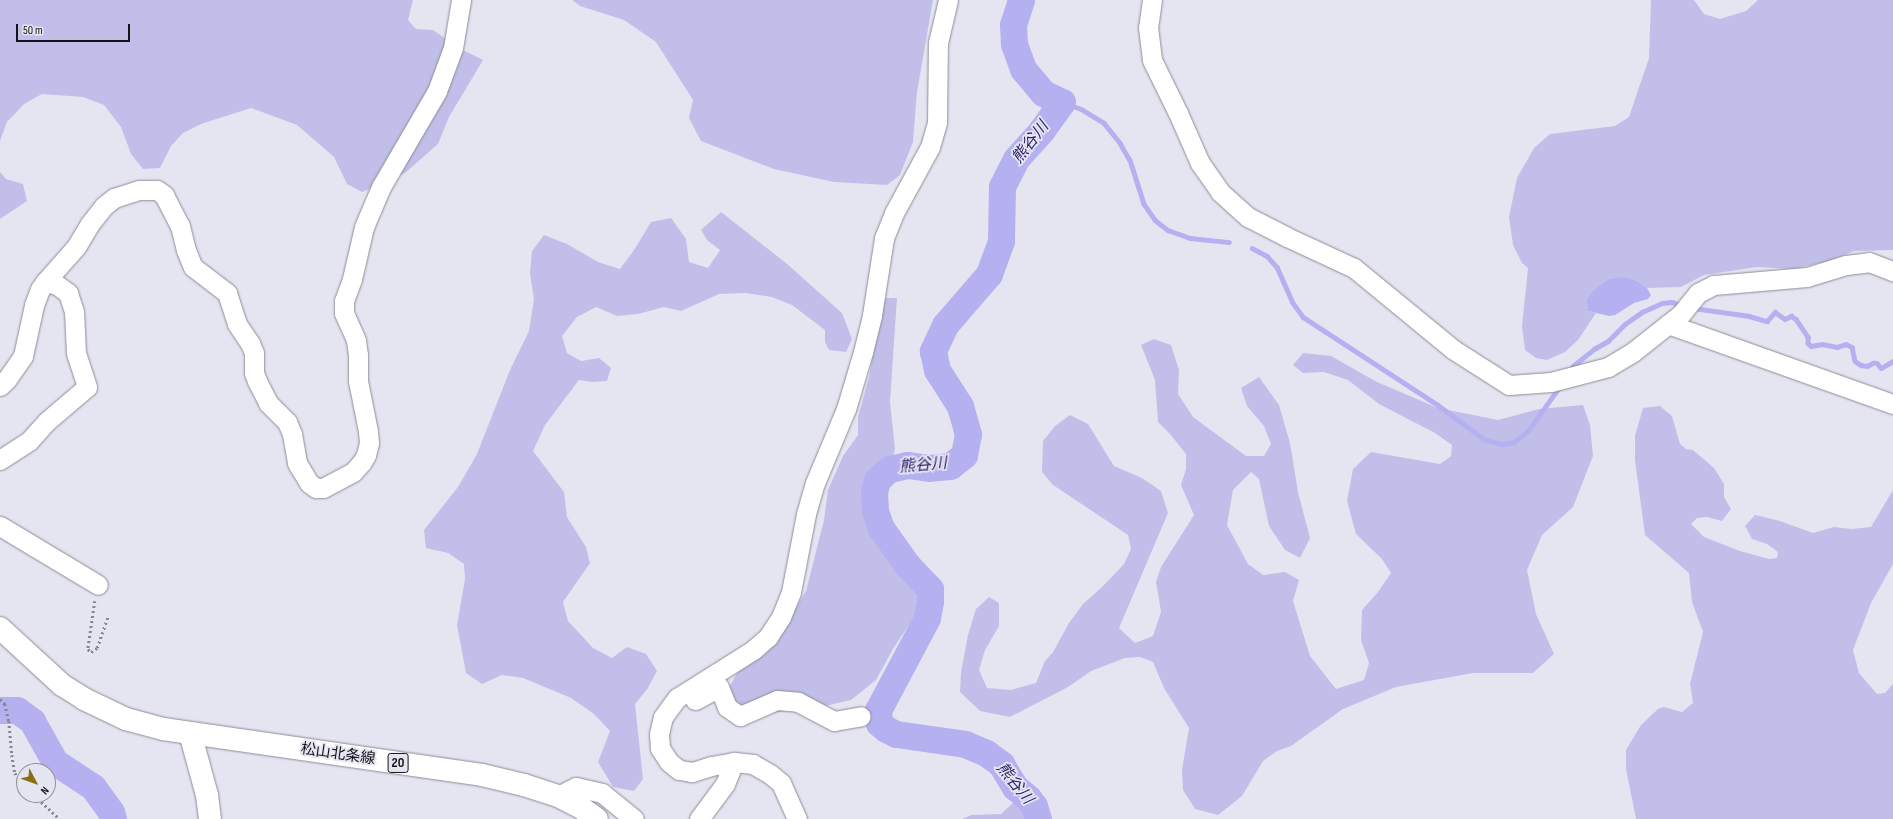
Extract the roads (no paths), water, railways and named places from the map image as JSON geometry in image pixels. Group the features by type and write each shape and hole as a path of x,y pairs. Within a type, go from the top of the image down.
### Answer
{"main road":[{"name":"松山北条線","path":"0,628 62,684 84,699 126,719 163,729 482,775 524,785 558,796 583,809 597,819"},
{"path":"190,733 208,795 210,819"}],"street":[{"path":"0,386 7,379 23,356 34,305 45,282 76,247 89,225 104,206 114,198 139,190 157,190 164,194 180,226 186,250 193,266 226,293 237,324 250,343 254,353 254,373 257,381 268,403 287,422 292,434 297,463 306,478 316,488 323,488 353,472 366,455 369,443 358,381 358,355 356,340 344,313 344,301 352,278 364,227 381,187 437,91 453,48 461,0"},
{"path":"797,819 781,783 770,774 753,764 734,762 711,766 692,772 679,770 669,762 660,748 659,734 663,717 677,698 753,650 768,637 781,617 791,592 806,514 813,489 846,409 863,352 872,315 884,238 894,213 930,147 937,122 936,92 938,43 948,0"},
{"path":"1152,0 1148,27 1152,60 1200,162 1220,192 1248,216 1287,237 1354,268 1454,350 1510,385 1552,382 1587,374 1608,367 1633,352 1674,319 1698,293 1714,285 1807,277 1846,265 1869,262 1893,271"},
{"path":"0,460 29,441 47,421 87,386 76,354 74,311 68,293 57,285 45,282"},
{"path":"1674,319 1893,404"},
{"path":"0,526 98,585"},
{"path":"677,698 693,701 719,687 727,706 740,716 778,700 798,702 834,721 861,716"},
{"path":"699,819 725,784 734,762"},
{"path":"558,796 576,787 602,792 634,819"}],"waterway":[{"name":"熊谷川","path":"1021,0 1013,25 1014,44 1023,69 1043,93 1062,102 1042,130 1016,159 1002,187 1001,241 989,274 945,325 933,351 937,370 960,406 968,434 964,455 950,466 929,468 907,465 889,469 877,480 874,492 875,511 881,528 908,566 930,589 930,601 927,618 878,710 879,723 886,729 896,734 965,744 986,753 1001,764 1015,787 1028,798 1034,806 1038,819"},
{"path":"1062,102 1081,109 1104,123 1120,143 1130,160 1144,204 1155,220 1168,230 1190,238 1229,242"},
{"path":"1252,248 1267,256 1277,267 1293,303 1303,317 1438,405 1484,439 1502,444 1514,442 1528,431 1560,386"},
{"path":"1569,372 1573,366 1594,349 1608,341 1625,324 1642,312 1662,303 1672,302 1682,305"},
{"path":"1693,308 1749,316 1767,321 1775,312 1785,319 1791,316 1796,319 1808,337 1808,343 1811,346 1822,344 1837,347 1846,344 1852,347 1855,361 1861,365 1867,366 1877,363 1881,368 1893,361"},
{"path":"0,710 17,710 32,721 55,762 93,787 111,812 113,819"}]}
